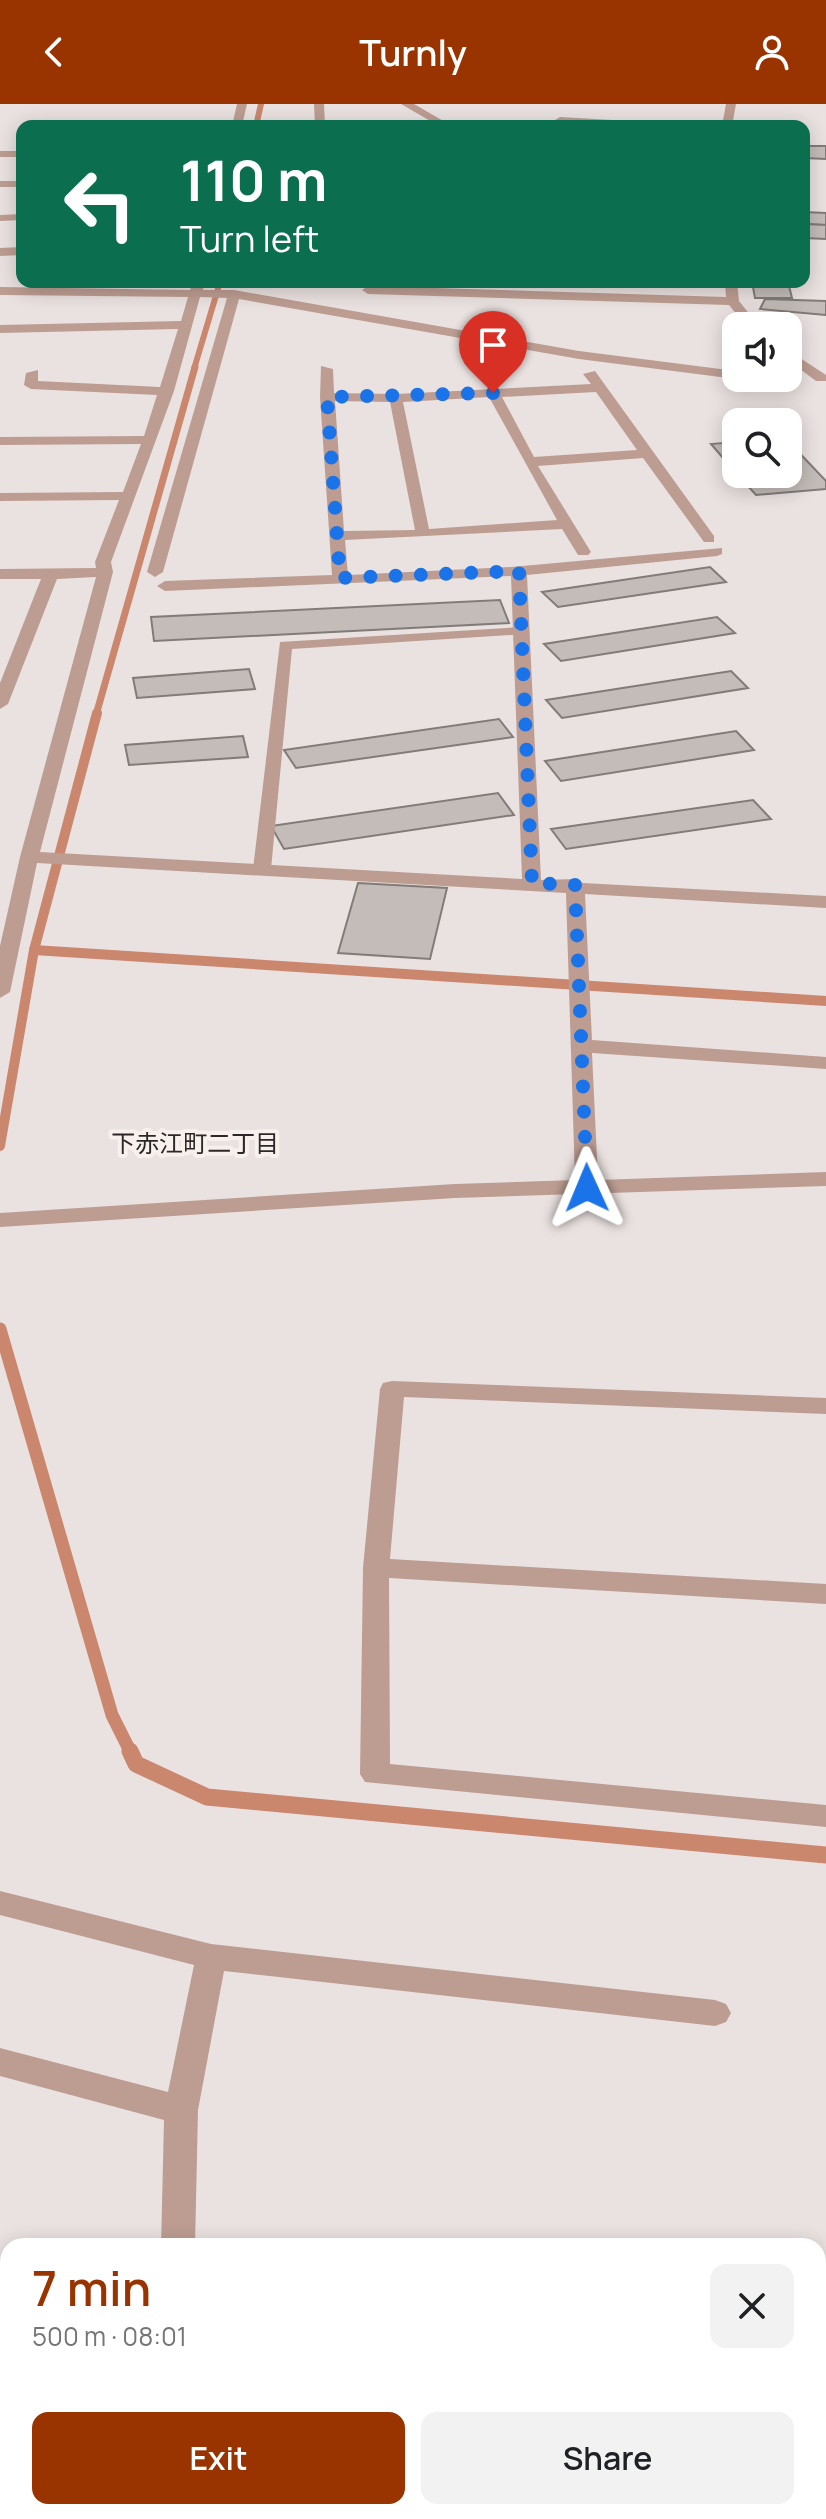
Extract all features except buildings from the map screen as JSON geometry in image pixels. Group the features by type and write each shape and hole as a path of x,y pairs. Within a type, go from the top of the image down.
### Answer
{"street":[{"path":"406,104 436,120"},
{"path":"564,108 572,111 573,120"},
{"path":"0,291 46,288"},
{"path":"131,288 200,289 579,355 722,374"},
{"path":"336,313 367,288"},
{"path":"418,288 733,301"},
{"path":"732,288 733,301 742,312"},
{"path":"0,992 105,572 103,562 150,440 200,289"},
{"path":"155,572 231,294"},
{"path":"0,329 186,325"},
{"path":"165,586 519,571 638,562 713,545 599,388 579,355"},
{"path":"802,363 824,378"},
{"path":"326,369 340,578"},
{"path":"33,373 31,385 167,391"},
{"path":"802,377 824,378"},
{"path":"327,397 396,398 599,388"},
{"path":"493,393 529,462 583,552"},
{"path":"396,398 423,534"},
{"path":"0,441 150,440"},
{"path":"529,462 647,453"},
{"path":"0,497 129,496"},
{"path":"337,536 423,534 567,524"},
{"path":"519,571 532,883"},
{"path":"0,574 105,572"},
{"path":"0,704 51,575"},
{"path":"0,647 23,648"},
{"path":"35,857 575,885 826,902"},
{"path":"575,885 587,1188"},
{"path":"583,1046 826,1063"},
{"path":"4,1220 455,1191 826,1179"},
{"path":"826,1406 392,1389 376,1568 375,1774 826,1816"},
{"path":"376,1568 826,1594"},
{"path":"0,1903 211,1957 715,2013"},
{"path":"178,2238 181,2110 211,1957"},
{"path":"0,2062 181,2110"}],"lane":[{"path":"262,869 285,645 522,631"}],"waterway":[{"path":"257,120 261,104"},
{"path":"194,369 218,288"},
{"path":"96,715 195,367"},
{"path":"34,950 97,713"},
{"path":"0,1146 34,950"},
{"path":"34,950 826,1001"},
{"path":"0,1329 112,1715 130,1751"},
{"path":"130,1751 136,1764 207,1797 826,1855"}],"district":[{"name":"下赤江町二丁目","path":"195,1142"}],"route":[{"path":"493,393 396,398 327,397 340,578 519,571 532,883 575,885 587,1188"}]}
